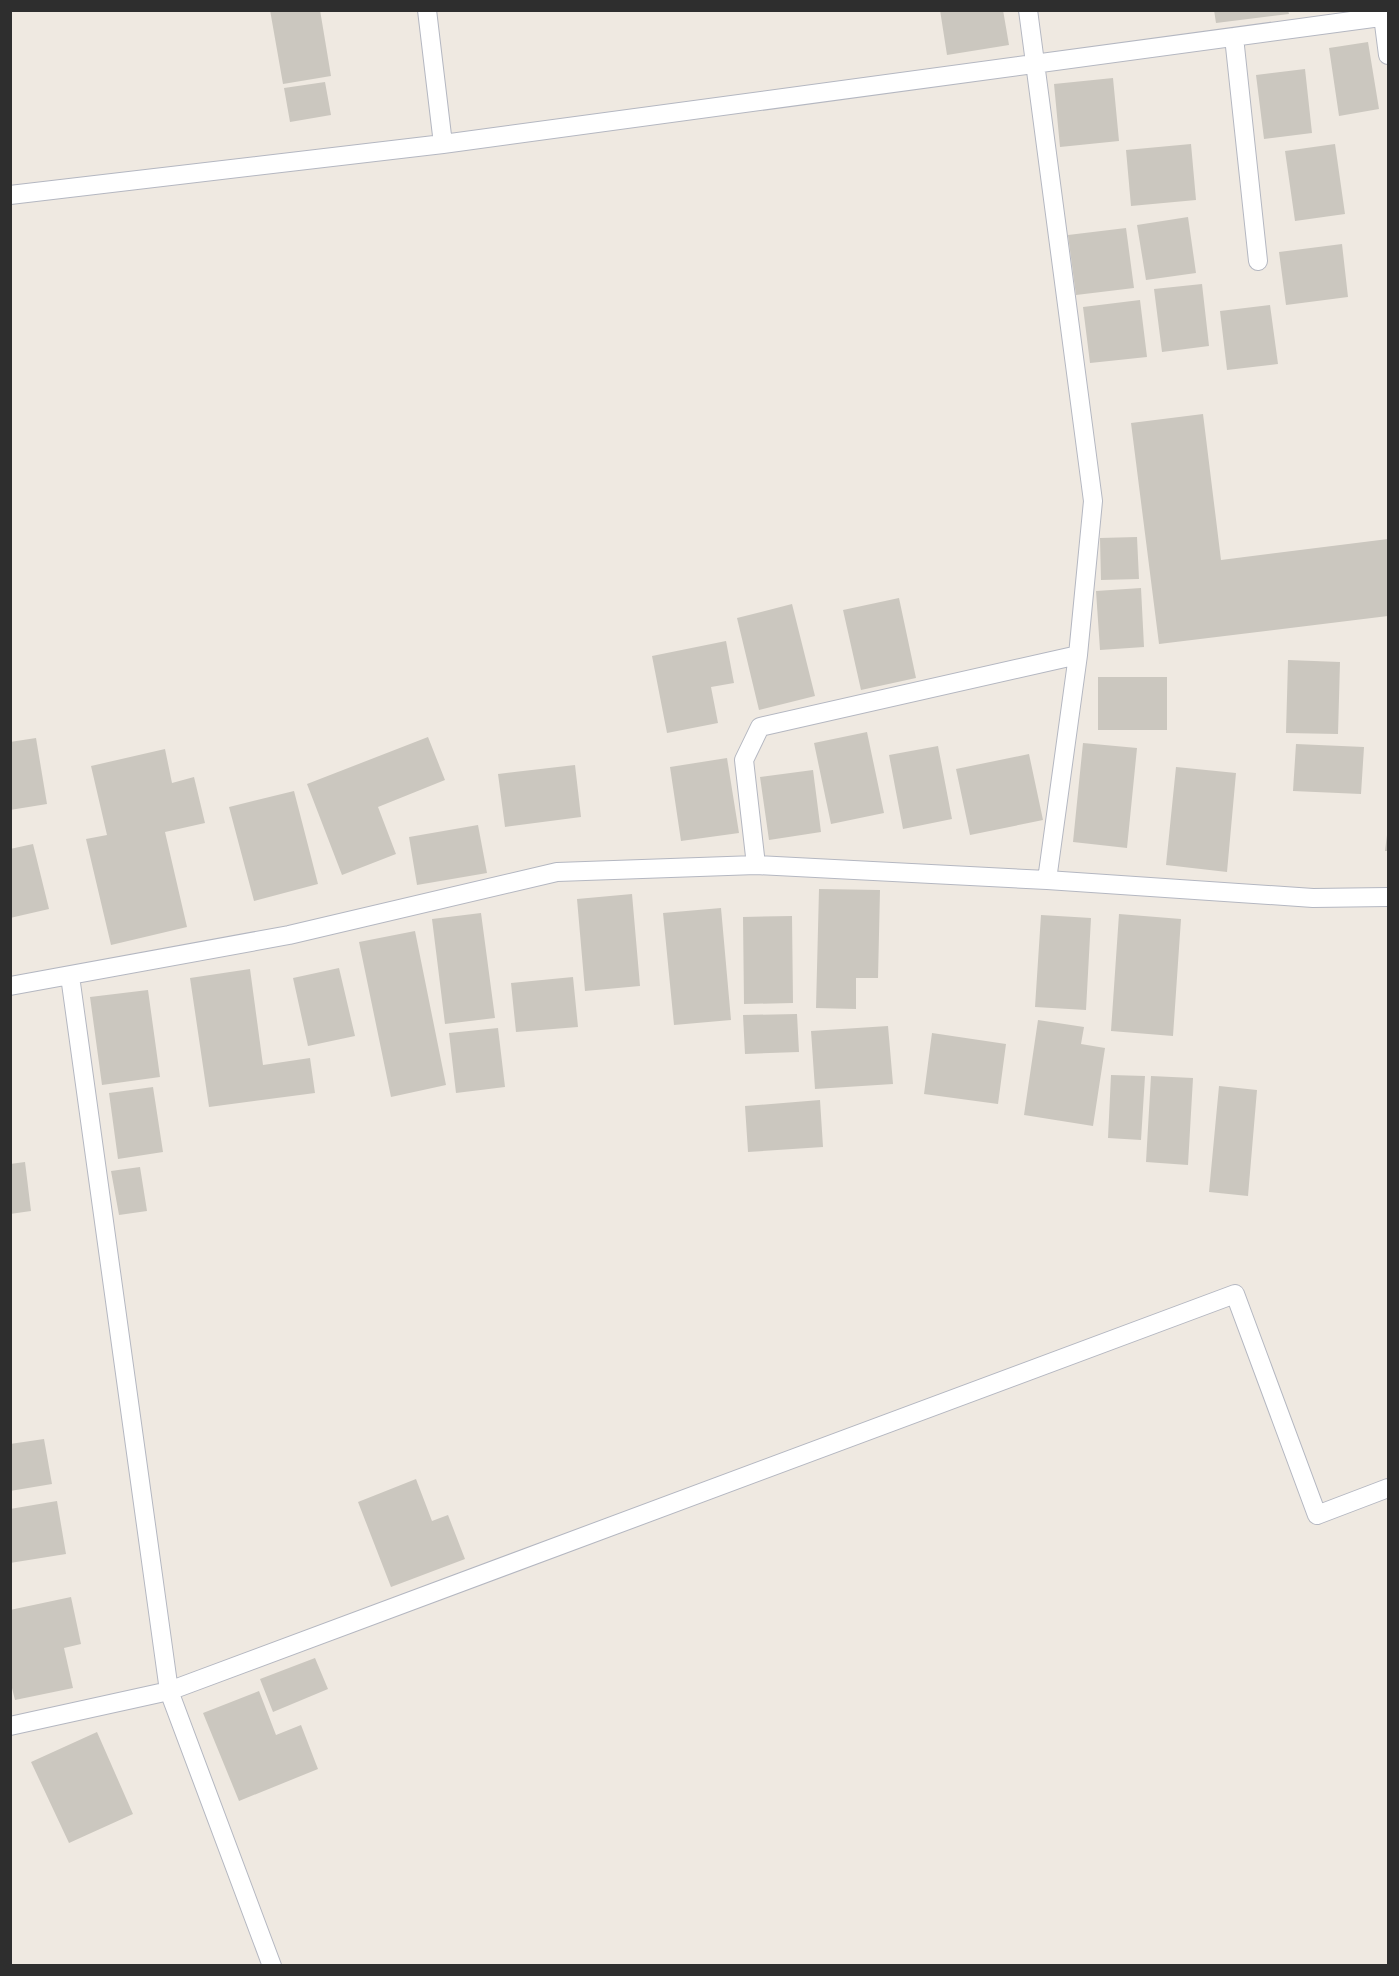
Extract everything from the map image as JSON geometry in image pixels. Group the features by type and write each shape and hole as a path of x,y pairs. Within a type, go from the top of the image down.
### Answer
{"lane":[{"path":"427,10 443,144"},
{"path":"1028,10 1093,501 1078,655 1047,880"},
{"path":"10,195 443,144 1386,16 1389,55"},
{"path":"1234,37 1258,261"},
{"path":"756,865 744,760 760,727 1078,655"},
{"path":"10,986 290,935 557,872 756,865 1313,897 1389,897"},
{"path":"70,976 169,1691 272,1965"},
{"path":"10,1726 169,1691 1235,1294 1317,1515 1389,1488"}],"building":[{"path":"270,10 320,10 331,76 283,84"},
{"path":"940,10 1003,10 1009,45 947,55"},
{"path":"1214,10 1288,10 1289,14 1216,23"},
{"path":"1368,42 1379,109 1339,116 1329,48"},
{"path":"1305,69 1312,133 1264,139 1256,75"},
{"path":"1113,78 1119,141 1060,147 1054,84"},
{"path":"325,82 331,115 290,122 284,88"},
{"path":"1191,144 1196,200 1131,206 1126,150"},
{"path":"1335,144 1345,214 1295,221 1285,151"},
{"path":"1188,217 1196,273 1146,280 1137,225"},
{"path":"1126,228 1134,288 1076,295 1068,235"},
{"path":"1342,244 1348,297 1286,305 1279,252"},
{"path":"1202,284 1209,346 1162,352 1154,289"},
{"path":"1140,300 1147,357 1090,363 1083,307"},
{"path":"1270,305 1278,364 1227,370 1220,311"},
{"path":"1203,414 1221,560 1388,539 1388,616 1159,644 1131,423"},
{"path":"1137,537 1139,579 1101,580 1100,538"},
{"path":"1141,588 1144,647 1100,650 1096,591"},
{"path":"899,598 916,678 861,690 843,610"},
{"path":"792,604 815,696 759,710 737,618"},
{"path":"726,641 734,683 711,687 718,723 667,733 652,656"},
{"path":"1288,660 1340,662 1338,734 1286,733"},
{"path":"1098,677 1167,677 1167,730 1098,730"},
{"path":"867,732 884,813 831,824 814,743"},
{"path":"428,737 445,780 378,807 396,854 342,875 307,784"},
{"path":"36,738 47,804 10,810 10,742"},
{"path":"1083,743 1137,748 1127,848 1073,842"},
{"path":"1296,744 1364,747 1361,794 1293,791"},
{"path":"938,746 952,819 903,829 889,755"},
{"path":"165,749 172,783 194,777 205,823 165,832 187,927 111,945 86,839 107,835 91,766"},
{"path":"1029,754 1043,820 970,835 956,769"},
{"path":"727,758 739,833 681,841 670,767"},
{"path":"575,765 581,817 505,827 498,774"},
{"path":"1176,767 1236,773 1227,872 1166,865"},
{"path":"813,770 821,832 769,840 760,777"},
{"path":"294,791 318,884 254,901 229,807"},
{"path":"478,825 487,873 417,885 409,837"},
{"path":"1387,835 1388,851 1385,851"},
{"path":"33,844 49,909 10,918 10,849"},
{"path":"819,889 880,890 878,978 856,978 856,1009 816,1008"},
{"path":"632,894 640,986 585,991 577,899"},
{"path":"721,908 731,1020 674,1025 663,913"},
{"path":"481,913 495,1018 445,1024 432,919"},
{"path":"1119,914 1181,919 1173,1036 1111,1031"},
{"path":"1041,915 1091,918 1086,1010 1035,1007"},
{"path":"792,916 793,1003 744,1004 743,917"},
{"path":"415,931 446,1085 391,1097 359,942"},
{"path":"339,968 355,1036 308,1046 293,978"},
{"path":"250,969 263,1065 310,1058 315,1093 209,1107 190,978"},
{"path":"573,977 578,1027 516,1032 511,983"},
{"path":"148,990 160,1077 102,1085 90,997"},
{"path":"797,1014 799,1052 745,1054 743,1015"},
{"path":"1038,1020 1084,1027 1081,1044 1105,1048 1093,1126 1024,1115"},
{"path":"888,1026 893,1084 815,1089 811,1031"},
{"path":"498,1028 505,1087 456,1093 449,1033"},
{"path":"932,1033 1006,1044 998,1104 924,1094"},
{"path":"1111,1075 1145,1076 1141,1140 1108,1138"},
{"path":"1151,1076 1193,1078 1188,1165 1146,1162"},
{"path":"1219,1086 1257,1090 1248,1196 1209,1192"},
{"path":"153,1087 163,1152 118,1159 109,1093"},
{"path":"820,1100 823,1147 748,1152 745,1106"},
{"path":"25,1162 31,1211 10,1214 10,1164"},
{"path":"140,1167 147,1211 119,1215 111,1171"},
{"path":"44,1439 52,1484 10,1491 10,1444"},
{"path":"416,1479 432,1521 448,1515 465,1559 391,1587 358,1502"},
{"path":"57,1501 66,1554 10,1563 10,1509"},
{"path":"71,1597 81,1644 64,1648 73,1688 15,1700 10,1680 10,1610"},
{"path":"315,1658 328,1689 273,1712 260,1679"},
{"path":"259,1691 276,1735 301,1725 318,1769 239,1801 203,1713"},
{"path":"97,1732 133,1814 69,1843 31,1762"}]}
